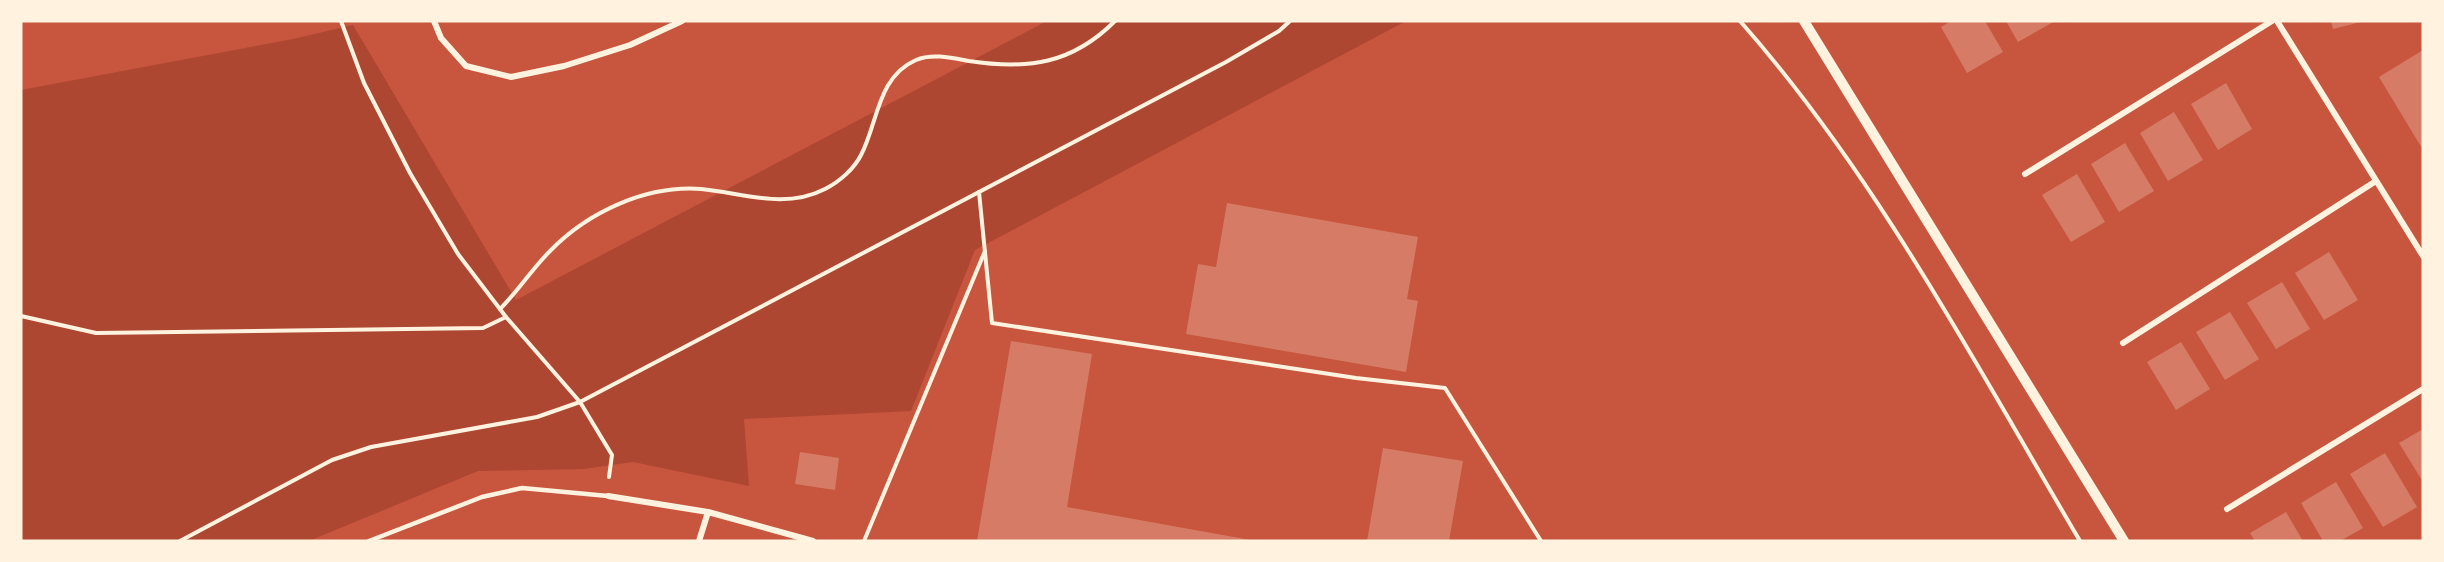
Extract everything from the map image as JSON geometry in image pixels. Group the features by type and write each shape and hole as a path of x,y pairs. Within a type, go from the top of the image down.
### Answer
{"street":[{"path":"434,21 441,38 466,66 511,77 564,66 619,49 682,21"},
{"path":"1804,21 2124,541"},
{"path":"2025,174 2274,21 2423,256"},
{"path":"2123,343 2376,181"},
{"path":"2227,509 2423,389"},
{"path":"608,496 708,512 813,541"},
{"path":"699,541 708,512"}],"lane":[{"path":"369,541 482,497 522,488 608,496"}],"path":[{"path":"341,21 364,83 410,172 458,254 506,317 580,402 612,455 608,496"},
{"path":"500,309 550,250 583,223 607,208 670,190 701,189 774,200 806,196 825,189 845,176 861,156 888,84 901,69 917,59 942,56 1026,65 1056,60 1101,35 1115,21"},
{"path":"180,541 332,460 371,447 537,417 580,402 1226,62 1279,31 1290,21"},
{"path":"1740,21 1774,60 1914,260 2080,541"},
{"path":"979,192 992,323 1356,378 1444,388 1541,541"},
{"path":"864,541 985,250"},
{"path":"21,316 96,333 483,328 506,317"}],"shaded area":[{"path":"1047,21 1406,21 975,250 911,411 744,419 749,486 633,462 584,469 478,471 309,541 21,541 21,90 293,39 353,25 516,300"}],"building":[{"path":"1951,21 1985,21 2003,52 1967,73 1941,27"},
{"path":"2006,21 2055,21 2018,42"},
{"path":"2331,21 2361,21 2361,22 2333,29"},
{"path":"2423,50 2423,150 2379,77"},
{"path":"2226,83 2252,129 2218,150 2191,104"},
{"path":"2174,112 2203,160 2168,181 2140,133"},
{"path":"2125,143 2154,191 2119,212 2091,164"},
{"path":"2077,174 2105,222 2071,242 2042,195"},
{"path":"1227,203 1418,237 1407,299 1418,301 1406,372 1186,334 1198,264 1216,267"},
{"path":"2329,252 2358,300 2324,320 2295,273"},
{"path":"2282,282 2310,329 2276,349 2247,303"},
{"path":"2230,312 2259,359 2225,380 2196,332"},
{"path":"1011,341 1092,354 1067,507 1256,541 977,541"},
{"path":"2181,342 2210,389 2176,410 2147,362"},
{"path":"2423,429 2423,482 2399,443"},
{"path":"1383,448 1463,461 1449,541 1367,541"},
{"path":"800,452 839,458 835,490 795,484"},
{"path":"2385,453 2417,507 2383,527 2350,474"},
{"path":"2336,482 2363,528 2340,541 2323,541 2301,503"},
{"path":"2286,512 2303,541 2255,541 2250,533"}]}
